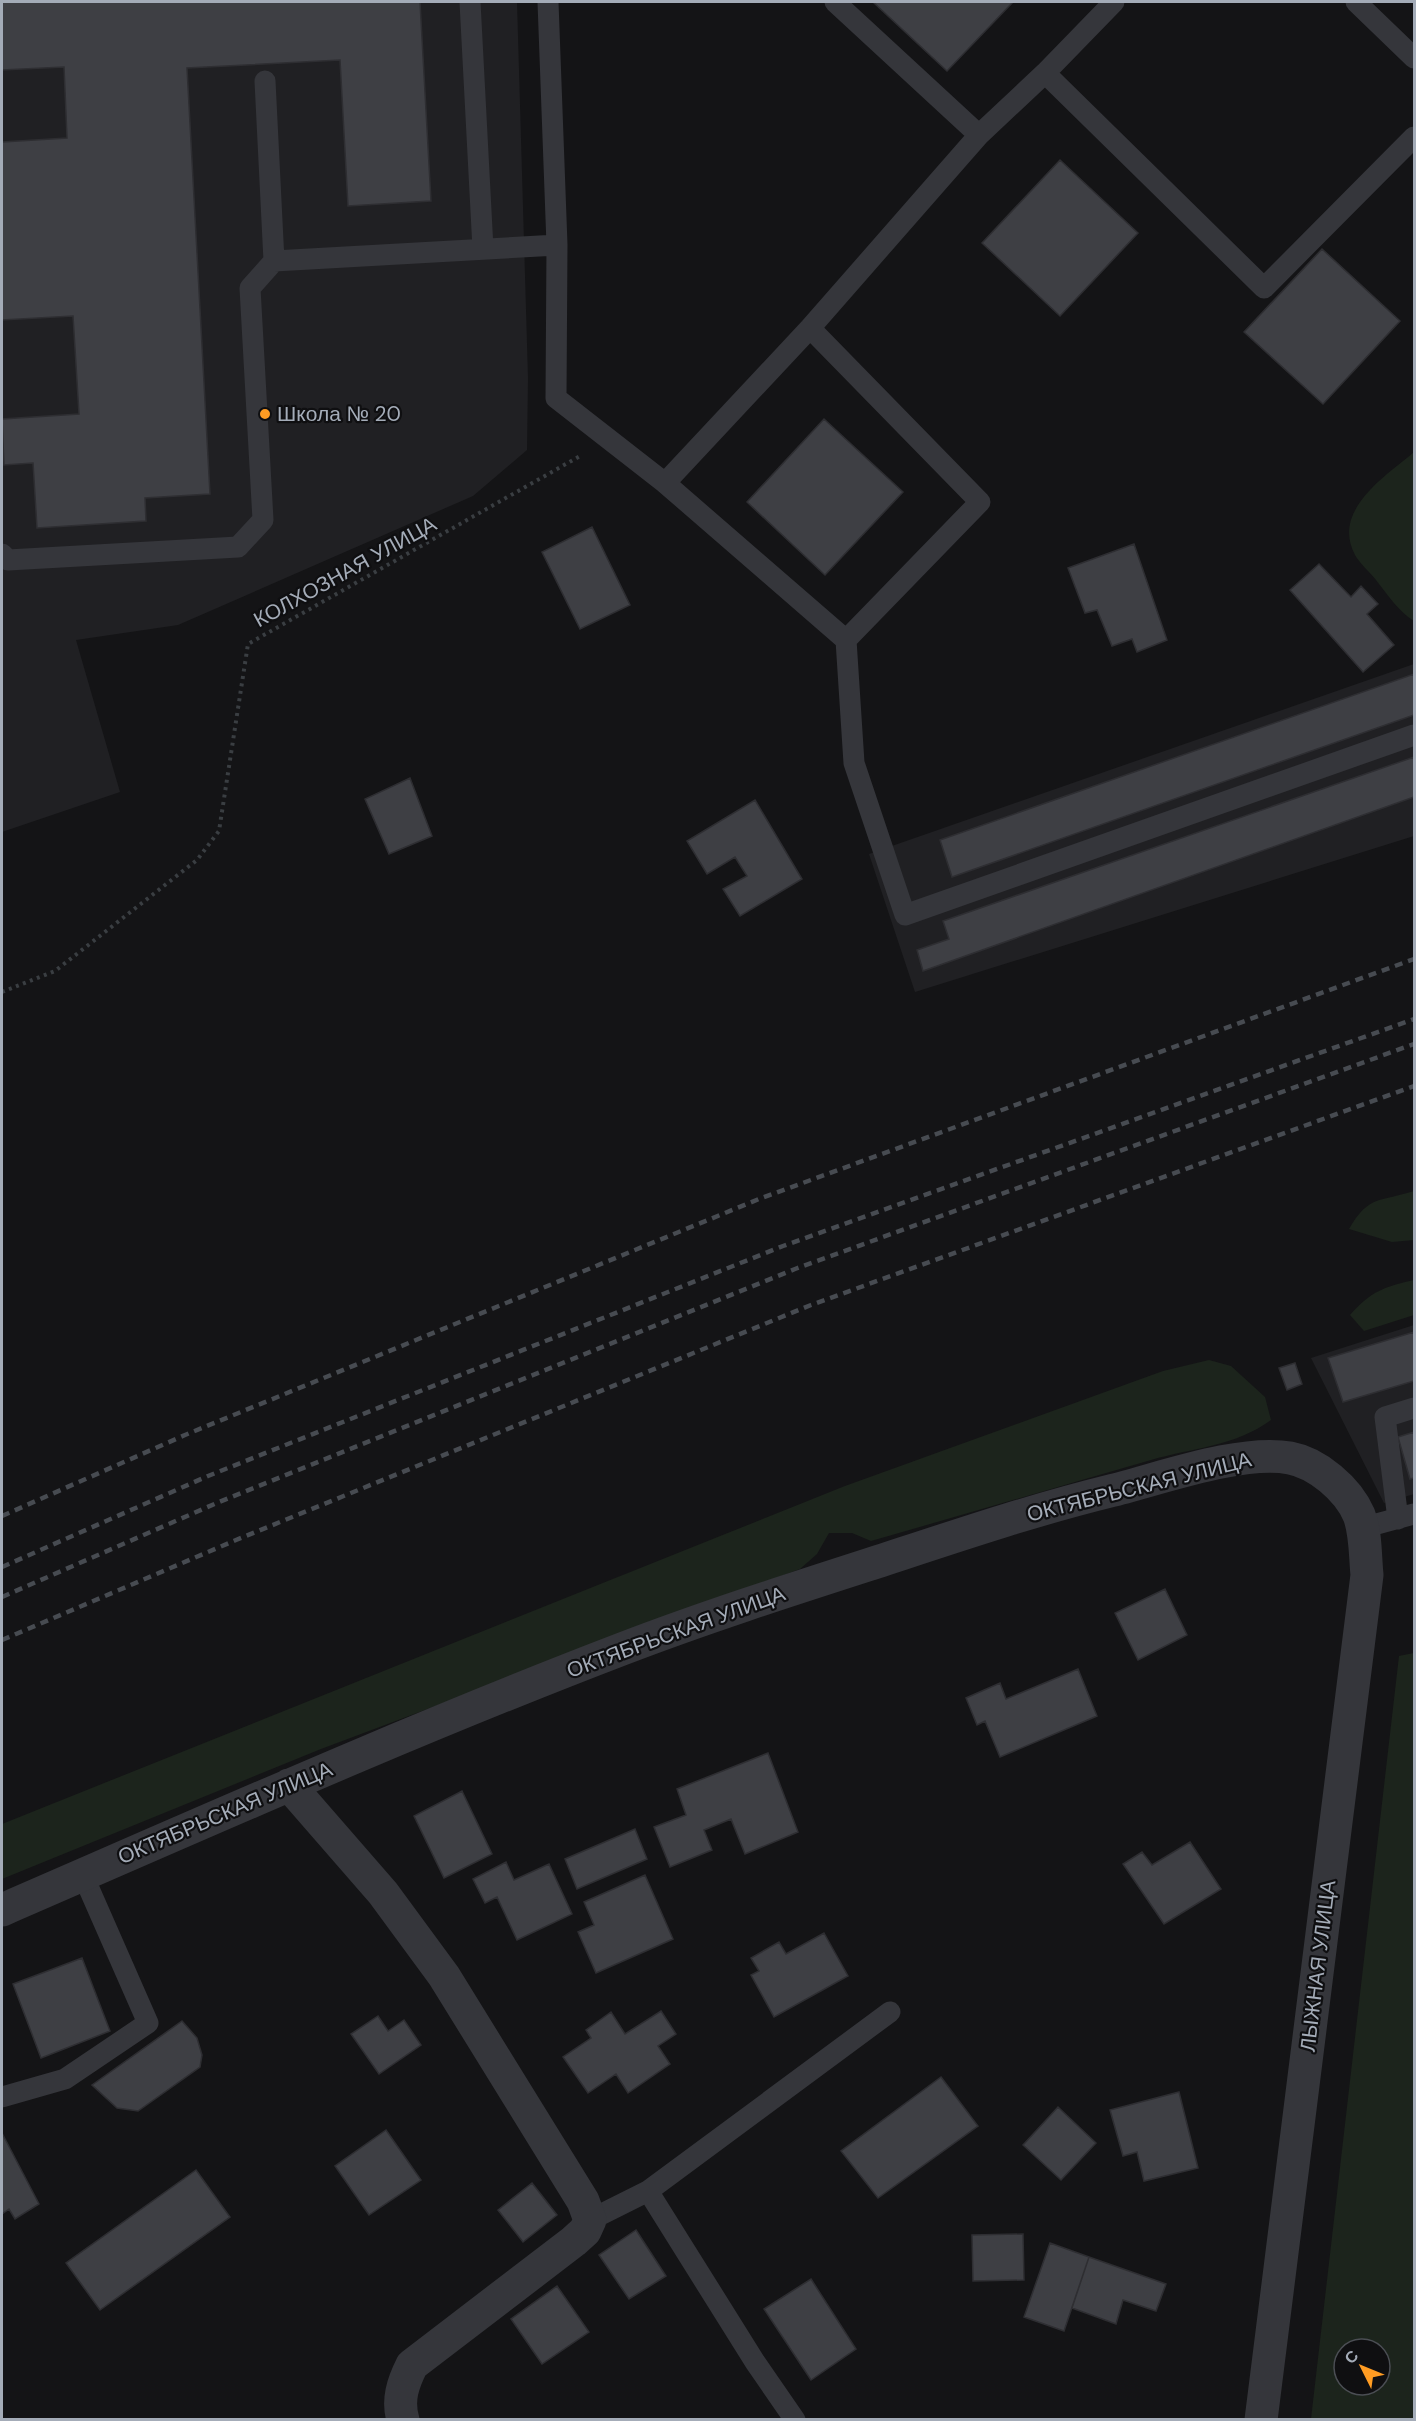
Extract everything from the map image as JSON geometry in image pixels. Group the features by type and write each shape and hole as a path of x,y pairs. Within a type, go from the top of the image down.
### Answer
{"street":[{"name":"ОКТЯБРЬСКАЯ УЛИЦА","path":"2,1910 289,1785 623,1648 816,1581 1053,1505 1214,1465 1267,1456 1294,1459 1318,1469 1340,1489 1360,1520"},
{"name":"ЛЫЖНАЯ УЛИЦА","path":"1261,2420 1367,1575 1360,1520"},
{"path":"289,1785 383,1893 444,1976 583,2201 590,2220 585,2231 574,2241 412,2366 402,2384 400,2408 403,2420"}],"lane":[{"path":"470,2 483,249"},
{"path":"548,2 557,245 556,398 665,483 846,640 854,763 905,915 1414,735"},
{"path":"835,2 979,135"},
{"path":"665,483 810,328 979,135 1045,73 1114,2"},
{"path":"1356,2 1414,58"},
{"path":"1045,73 1264,288 1414,137"},
{"path":"2,554 8,560 238,547 262,520 250,288 274,261 265,81"},
{"path":"274,261 557,245"},
{"path":"810,328 980,502 846,640"},
{"path":"1360,1520 1406,1516 1385,1417 1414,1408"},
{"path":"2,2097 65,2079 148,2023 83,1875"},
{"path":"590,2220 648,2191 890,2012"},
{"path":"648,2191 755,2362 795,2420"}],"path":[{"name":"КОЛХОЗНАЯ УЛИЦА","path":"2,992 55,971 197,860 219,831 248,644 609,440"}],"shaded area":[{"name":"Школа № 20","path":"2,2 517,2 528,378 527,450 473,496 178,625 76,640 120,792 2,832"},
{"path":"1414,452 1414,621 1398,608 1360,562 1349,539 1350,523 1365,496"},
{"path":"1414,664 1414,836 915,992 869,854"},
{"path":"1414,1191 1414,1240 1392,1242 1349,1229 1370,1204"},
{"path":"1414,1280 1414,1315 1364,1331 1350,1315 1365,1300 1379,1291"},
{"path":"1414,1325 1414,1494 1384,1503 1311,1358"},
{"path":"1209,1360 1231,1366 1265,1397 1271,1420 1243,1436 1228,1441 1151,1460 871,1541 852,1533 829,1533 817,1554 800,1569 321,1749 2,1879 2,1824 845,1486 1163,1371"},
{"path":"1414,1653 1414,2419 1311,2419 1399,1656"}],"building":[{"path":"2,2 420,2 431,201 348,206 340,60 187,68 210,494 145,498 146,521 37,528 33,463 4,465 2,419 79,414 73,316 2,320 2,142 67,138 64,67 2,70"},
{"path":"873,2 1013,2 947,71"},
{"path":"1060,160 1138,233 1060,316 982,243"},
{"path":"1322,249 1400,321 1323,404 1244,332"},
{"path":"824,419 903,492 825,575 747,502"},
{"path":"592,527 630,605 580,629 542,552"},
{"path":"1134,544 1167,640 1137,652 1132,639 1112,646 1097,610 1085,613 1068,568"},
{"path":"1319,564 1351,597 1361,586 1378,604 1367,614 1394,645 1363,672 1290,590"},
{"path":"1414,674 1414,715 952,877 940,840"},
{"path":"1414,757 1414,797 923,971 917,950 949,939 943,921"},
{"path":"410,778 432,836 389,854 365,799"},
{"path":"755,800 802,879 740,916 723,889 747,876 735,857 707,874 687,841"},
{"path":"1414,1332 1414,1381 1343,1402 1328,1358"},
{"path":"1295,1363 1302,1384 1287,1390 1279,1368"},
{"path":"1414,1432 1414,1478 1410,1479 1398,1437"},
{"path":"1165,1589 1187,1635 1138,1660 1115,1613"},
{"path":"1078,1669 1097,1716 1000,1757 985,1721 977,1725 966,1698 1000,1683 1006,1699"},
{"path":"768,1753 798,1832 745,1854 731,1819 704,1830 712,1850 670,1867 654,1827 686,1815 677,1789"},
{"path":"462,1791 492,1854 444,1878 414,1816"},
{"path":"635,1829 647,1859 577,1889 565,1859"},
{"path":"1190,1842 1221,1889 1164,1924 1123,1864 1142,1852 1152,1865"},
{"path":"506,1862 514,1880 549,1864 572,1914 517,1940 497,1897 485,1903 473,1879"},
{"path":"645,1875 673,1939 596,1973 578,1932 594,1925 584,1902"},
{"path":"824,1933 848,1976 774,2017 751,1975 759,1971 751,1958 779,1942 786,1954"},
{"path":"82,1958 110,2031 41,2058 13,1984"},
{"path":"661,2011 676,2034 658,2046 670,2064 628,2093 616,2074 588,2093 563,2057 591,2038 586,2030 611,2012 625,2034"},
{"path":"378,2016 388,2031 404,2020 421,2045 379,2074 351,2034"},
{"path":"182,2021 197,2038 202,2055 200,2067 138,2111 117,2108 92,2085"},
{"path":"941,2077 978,2126 878,2198 841,2151"},
{"path":"1179,2092 1198,2168 1144,2181 1137,2152 1123,2156 1110,2110"},
{"path":"1058,2107 1096,2143 1061,2180 1023,2145"},
{"path":"386,2130 421,2180 369,2215 335,2166"},
{"path":"2,2133 39,2204 15,2219 9,2209 2,2214"},
{"path":"196,2170 230,2217 100,2310 66,2263"},
{"path":"532,2183 557,2215 523,2242 498,2210"},
{"path":"636,2230 666,2276 629,2299 599,2255"},
{"path":"1023,2234 1024,2280 973,2281 972,2235"},
{"path":"1050,2243 1089,2257 1064,2331 1024,2317"},
{"path":"1089,2257 1166,2284 1156,2311 1123,2300 1116,2324 1072,2308"},
{"path":"811,2279 856,2349 811,2380 764,2309"},
{"path":"557,2286 589,2332 542,2364 511,2319"}],"railway":[{"path":"2,1516 185,1435 759,1199 1414,959"},
{"path":"2,1567 208,1476 783,1246 1414,1019"},
{"path":"2,1597 219,1502 795,1269 1414,1044"},
{"path":"2,1640 236,1540 811,1305 1414,1086"}],"place":[{"name":"Школа № 20","path":"265,414"}]}
